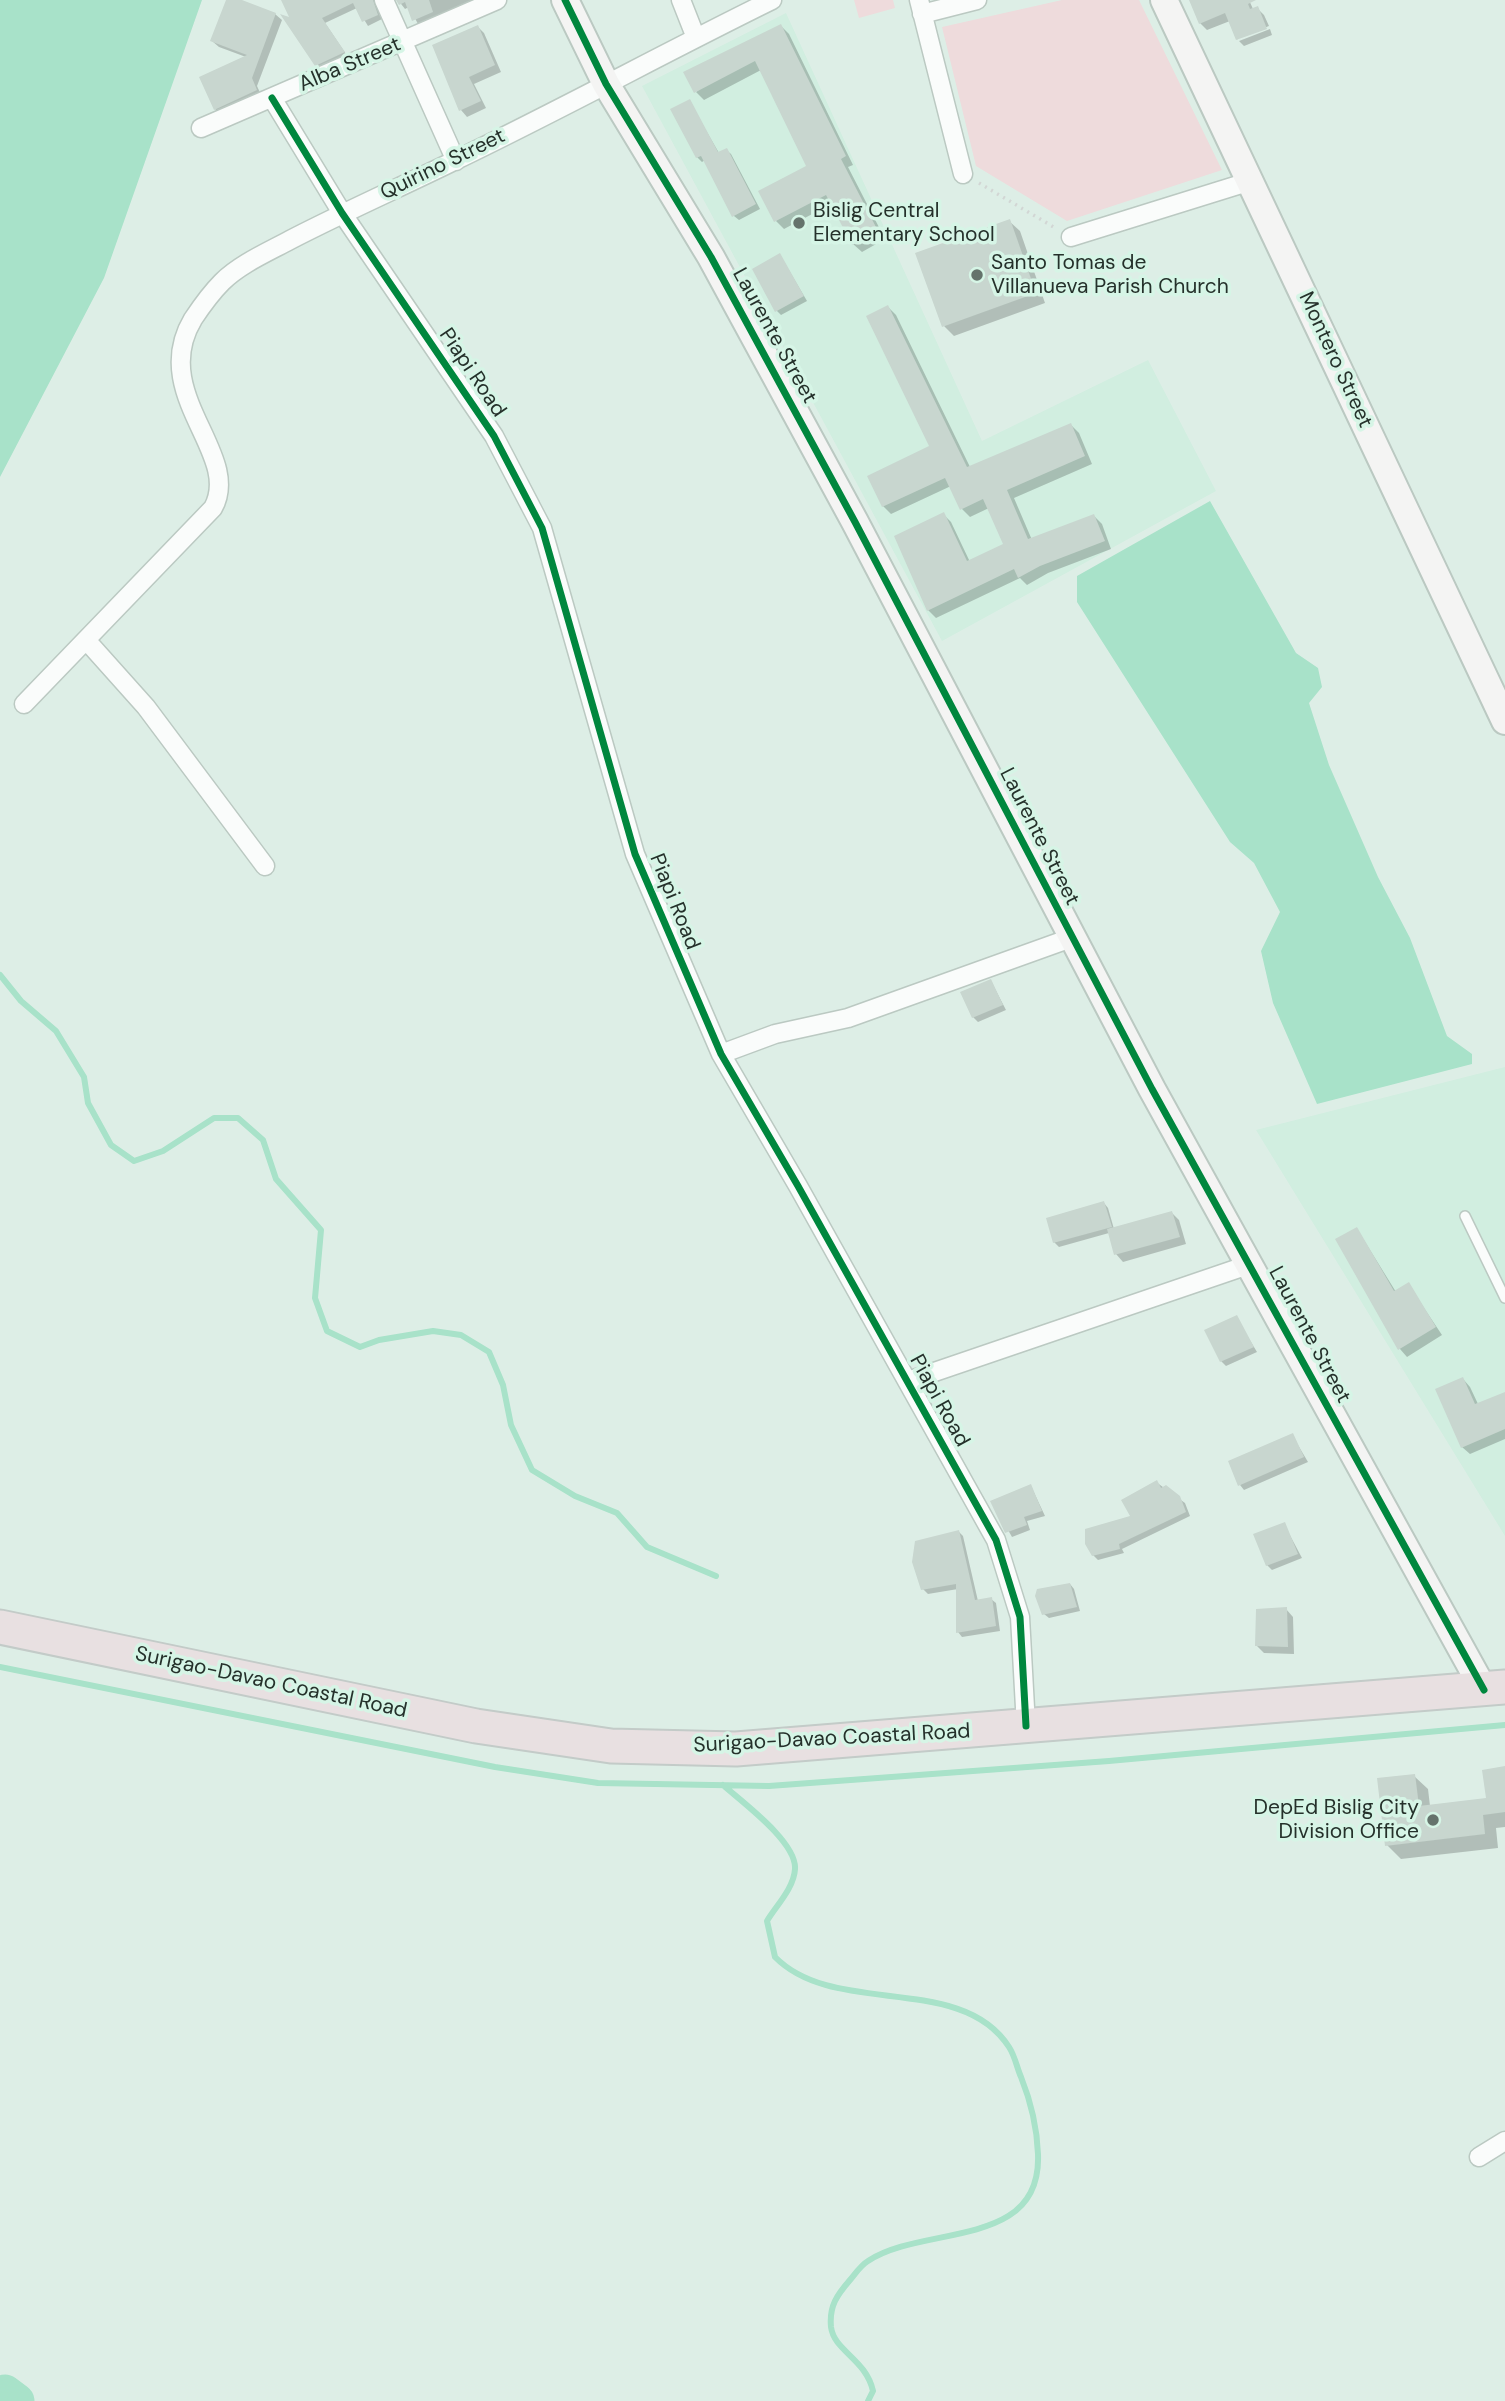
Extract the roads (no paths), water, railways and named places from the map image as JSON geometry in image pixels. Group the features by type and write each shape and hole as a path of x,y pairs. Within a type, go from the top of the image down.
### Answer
{"highway":[{"name":"Surigao-Davao Coastal Road","path":"0,1627 476,1726 611,1746 736,1749 1494,1688"}],"street":[{"path":"384,0 456,160"},
{"name":"Alba Street","path":"201,128 498,0"},
{"name":"Laurente Street","path":"565,0 606,84 711,257 855,522 1071,938 1251,1264 1494,1688"},
{"path":"681,0 696,38"},
{"name":"Quirino Street","path":"87,641 213,508 219,496 220,473 183,388 180,356 192,321 223,281 257,258 342,213 456,160 772,0"},
{"path":"963,174 920,7 977,0"},
{"name":"Montero Street","path":"1164,0 1505,721"},
{"name":"Piapi Road","path":"271,98 342,213 494,436 541,528 635,854 721,1054 996,1540 1020,1617 1026,1726"},
{"path":"1071,237 1251,181"},
{"path":"24,704 87,641 146,706 265,866"},
{"path":"721,1054 775,1034 848,1018 1071,938"},
{"path":"908,1381 1251,1264"},
{"path":"1479,2157 1505,2141"}],"lane":[{"path":"1465,1216 1505,1298"}],"waterway":[{"path":"0,975 21,1001 56,1031 84,1077 88,1103 111,1145 134,1161 163,1151 214,1118 238,1118 263,1140 276,1179 321,1230 315,1298 327,1331 360,1347 379,1340 433,1331 461,1335 489,1352 503,1385 511,1425 532,1470 575,1496 617,1513 647,1547 716,1576"},
{"path":"0,1667 495,1767 598,1783 769,1786 1109,1761 1505,1725"},
{"path":"723,1785 767,1823 793,1858 794,1876 767,1921 775,1957 800,1975 830,1986 930,2002 961,2010 988,2024 1009,2047 1033,2114 1038,2154 1034,2185 1021,2206 1001,2220 976,2230 919,2242 868,2261 838,2296 831,2313 833,2335 869,2380 873,2391 868,2401"},
{"path":"0,2393 5,2392 17,2401"}],"place":[{"name":"Bislig Central Elementary School","path":"799,223"},
{"name":"Santo Tomas de Villanueva Parish Church","path":"977,275"},
{"name":"DepEd Bislig City Division Office","path":"1433,1820"}]}
